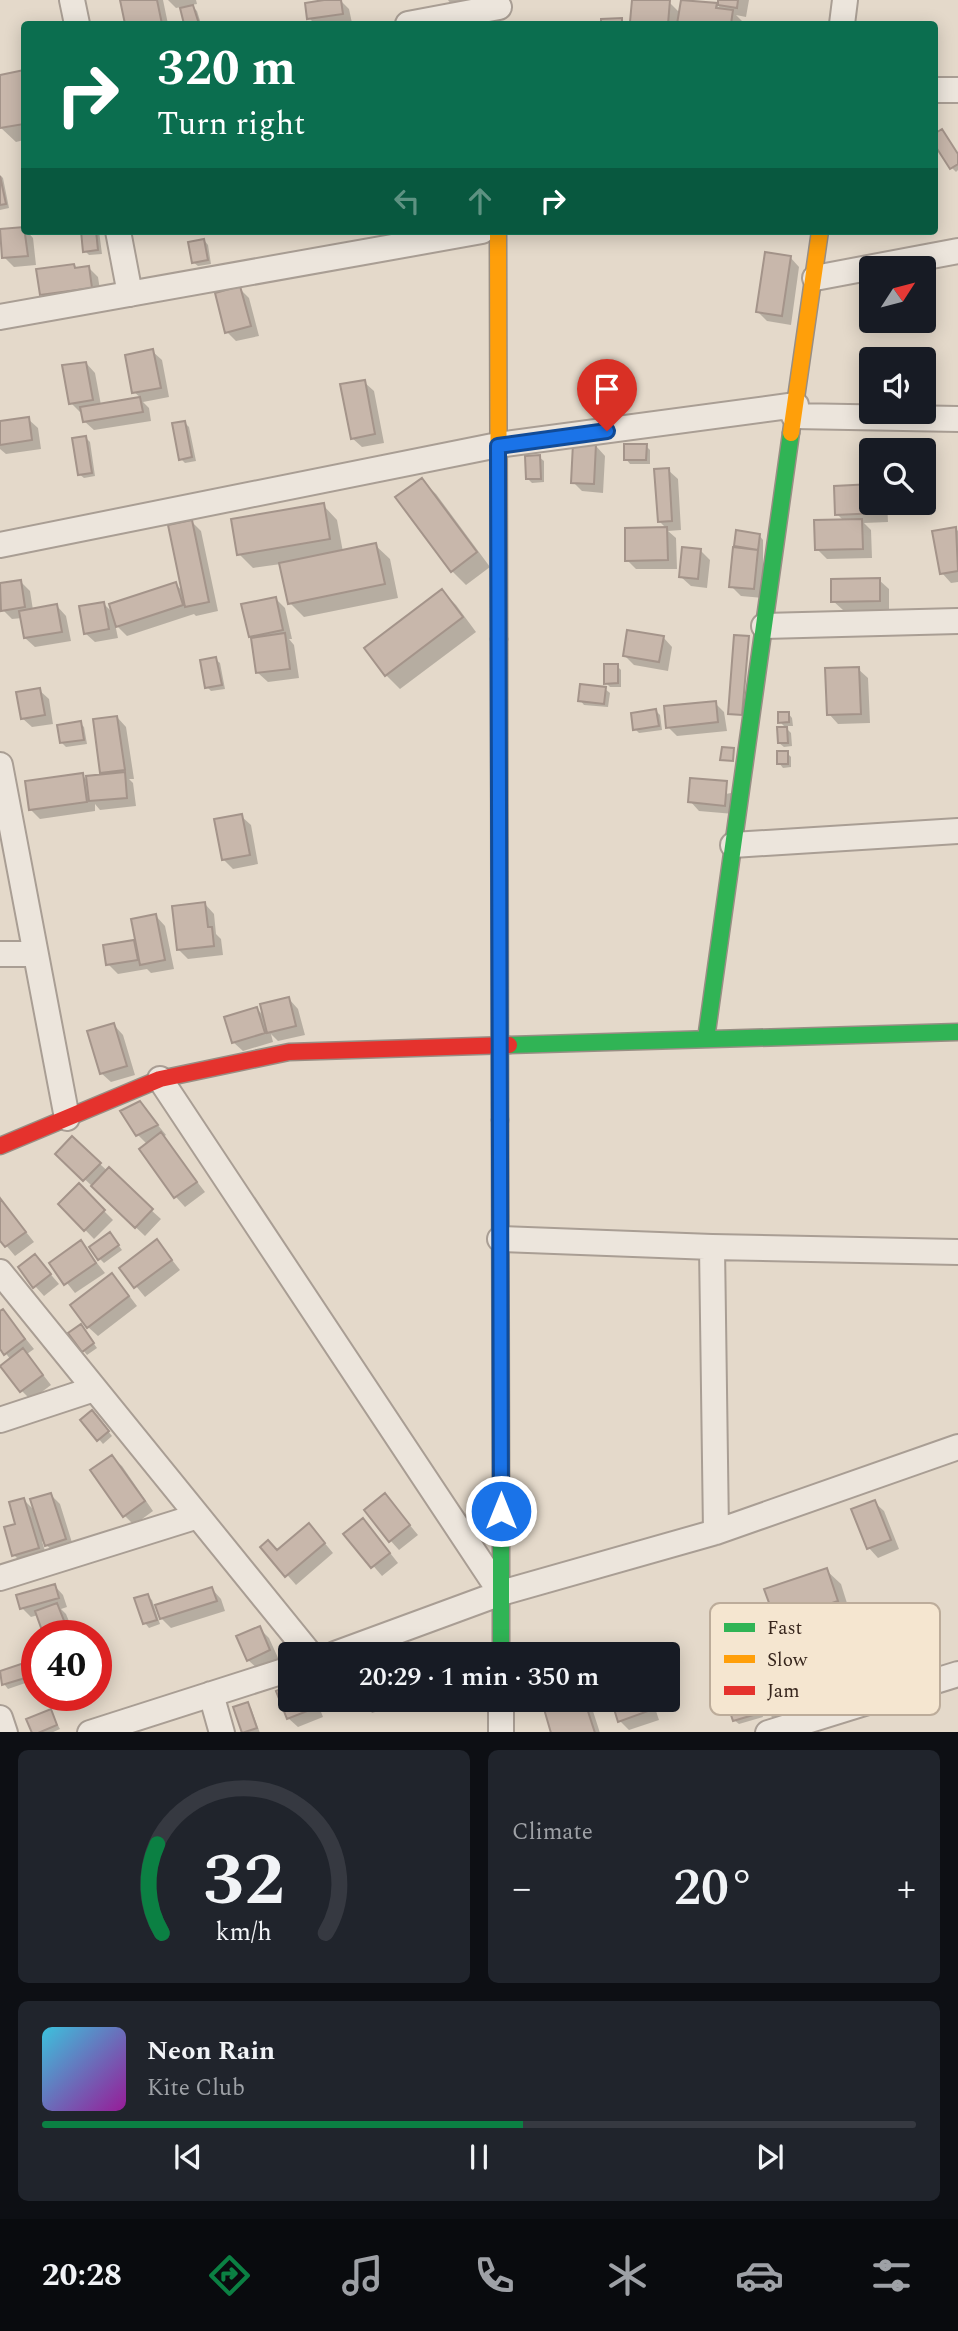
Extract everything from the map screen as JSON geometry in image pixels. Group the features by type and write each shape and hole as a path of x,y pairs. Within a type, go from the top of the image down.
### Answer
{"street":[{"path":"72,0 76,21"},
{"path":"842,21 845,0"},
{"path":"429,21 499,11"},
{"path":"938,90 958,90"},
{"path":"119,235 130,294"},
{"path":"0,317 460,235"},
{"path":"498,235 501,1642"},
{"path":"706,1039 820,235"},
{"path":"815,278 958,251"},
{"path":"0,545 498,446 795,410 958,419"},
{"path":"764,626 958,621"},
{"path":"0,765 67,1118"},
{"path":"733,845 958,831"},
{"path":"0,954 35,954"},
{"path":"0,1146 160,1079 289,1052 958,1032"},
{"path":"160,1079 501,1593"},
{"path":"500,1239 958,1252"},
{"path":"712,1247 716,1532"},
{"path":"0,1272 300,1642"},
{"path":"0,1420 94,1389"},
{"path":"368,1642 501,1593 716,1532 958,1447"},
{"path":"0,1578 198,1516"},
{"path":"90,1732 278,1673"},
{"path":"940,1679 958,1674"},
{"path":"211,1694 222,1732"},
{"path":"501,1712 501,1732"},
{"path":"768,1732 824,1715"},
{"path":"0,1718 5,1732"}],"building":[{"path":"120,0 157,0 161,21 124,21"},
{"path":"341,0 343,14 307,19 305,3"},
{"path":"632,0 670,0 668,21 630,21"},
{"path":"681,0 717,3 716,8 733,10 731,21 678,21"},
{"path":"718,0 738,0 737,8 718,5"},
{"path":"193,5 198,21 183,21 180,8"},
{"path":"622,18 622,21 601,21"},
{"path":"21,71 21,124 0,128 0,75"},
{"path":"942,129 958,154 958,164 950,169 938,150 938,132"},
{"path":"0,176 6,204 0,205"},
{"path":"21,227 21,235 25,235 28,256 2,258 0,229"},
{"path":"81,235 96,235 98,250 83,252"},
{"path":"204,239 208,260 192,263 188,242"},
{"path":"765,252 791,256 782,316 756,312"},
{"path":"74,264 75,268 89,266 92,288 40,295 36,269"},
{"path":"240,286 251,326 225,333 215,293"},
{"path":"153,349 161,388 132,393 125,355"},
{"path":"86,362 93,400 69,404 62,365"},
{"path":"365,380 375,434 351,439 340,384"},
{"path":"140,397 143,412 83,422 80,407"},
{"path":"29,417 32,440 0,445 0,421"},
{"path":"185,421 192,457 179,460 172,423"},
{"path":"86,436 92,473 78,475 72,438"},
{"path":"573,443 596,444 594,484 571,483"},
{"path":"624,444 647,444 646,460 624,460"},
{"path":"540,455 541,479 526,479 525,456"},
{"path":"669,468 672,521 658,522 654,469"},
{"path":"422,478 477,552 451,572 395,497"},
{"path":"859,485 859,514 835,515 834,486"},
{"path":"324,503 330,539 237,555 231,519"},
{"path":"862,519 863,549 815,550 814,520"},
{"path":"192,520 209,602 185,607 168,525"},
{"path":"667,527 668,560 625,561 625,528"},
{"path":"956,527 958,571 940,574 932,531"},
{"path":"736,530 760,534 758,550 734,546"},
{"path":"376,543 385,584 288,604 279,563"},
{"path":"682,547 701,549 698,579 679,577"},
{"path":"733,547 758,550 754,589 729,587"},
{"path":"880,578 880,601 831,602 831,579"},
{"path":"21,580 25,607 1,611 0,583"},
{"path":"176,582 183,605 116,627 109,604"},
{"path":"442,589 463,617 385,676 364,648"},
{"path":"276,597 283,630 249,637 241,604"},
{"path":"104,602 109,629 84,634 79,606"},
{"path":"57,604 62,632 24,638 19,611"},
{"path":"627,630 664,636 659,662 623,656"},
{"path":"285,633 290,669 256,673 251,638"},
{"path":"734,635 749,636 742,715 728,714"},
{"path":"216,657 222,685 205,688 200,660"},
{"path":"604,664 618,664 618,683 604,684"},
{"path":"859,667 861,714 827,715 825,668"},
{"path":"580,684 606,687 604,704 578,701"},
{"path":"40,688 45,715 21,719 16,692"},
{"path":"716,701 718,722 666,728 664,706"},
{"path":"656,709 659,726 633,730 631,713"},
{"path":"778,712 789,712 789,722 778,723"},
{"path":"117,716 125,770 100,773 93,719"},
{"path":"81,721 84,740 60,743 57,725"},
{"path":"777,727 787,727 788,743 778,743"},
{"path":"722,747 734,748 733,761 720,760"},
{"path":"777,751 788,751 788,764 777,764"},
{"path":"125,772 127,798 89,801 86,776"},
{"path":"83,773 87,802 29,810 25,781"},
{"path":"690,778 727,781 725,806 688,802"},
{"path":"242,814 250,855 222,860 214,819"},
{"path":"205,902 214,946 177,950 172,906"},
{"path":"156,914 165,960 140,965 131,919"},
{"path":"134,940 138,960 106,965 103,945"},
{"path":"289,997 296,1026 267,1033 260,1004"},
{"path":"257,1007 265,1033 232,1043 224,1017"},
{"path":"114,1023 127,1066 100,1074 87,1031"},
{"path":"140,1101 158,1125 136,1136 120,1111"},
{"path":"161,1132 197,1182 174,1198 139,1149"},
{"path":"72,1136 101,1163 83,1181 55,1154"},
{"path":"109,1167 153,1209 135,1228 91,1186"},
{"path":"79,1183 105,1210 84,1231 58,1204"},
{"path":"0,1198 26,1232 5,1247 0,1241"},
{"path":"110,1232 119,1245 98,1260 89,1247"},
{"path":"157,1239 172,1260 134,1288 119,1268"},
{"path":"81,1240 96,1263 64,1285 49,1263"},
{"path":"35,1254 51,1274 33,1288 18,1267"},
{"path":"112,1273 129,1296 87,1328 70,1305"},
{"path":"3,1309 25,1339 4,1355 0,1349 0,1311"},
{"path":"81,1324 94,1343 82,1352 68,1333"},
{"path":"23,1348 43,1375 20,1392 0,1366"},
{"path":"92,1410 109,1431 97,1441 80,1420"},
{"path":"112,1455 145,1501 123,1517 90,1470"},
{"path":"51,1493 66,1539 45,1546 30,1499"},
{"path":"385,1493 410,1525 389,1542 364,1510"},
{"path":"24,1498 39,1548 12,1556 4,1527 15,1524 9,1502"},
{"path":"875,1500 891,1540 867,1549 851,1509"},
{"path":"363,1518 390,1553 371,1568 343,1534"},
{"path":"309,1523 325,1543 285,1577 260,1547 268,1540 277,1550"},
{"path":"827,1568 838,1601 769,1603 764,1589"},
{"path":"55,1584 59,1598 20,1609 16,1595"},
{"path":"212,1587 217,1601 160,1619 155,1605"},
{"path":"148,1594 157,1620 143,1624 134,1598"},
{"path":"57,1603 64,1620 38,1620 35,1611"},
{"path":"260,1626 270,1650 247,1661 236,1636"},
{"path":"21,1664 21,1679 2,1685 0,1671"},
{"path":"248,1702 257,1728 242,1732 233,1707"},
{"path":"52,1711 57,1725 40,1732 32,1732 26,1719"},
{"path":"284,1712 305,1712 287,1719"},
{"path":"545,1712 588,1712 595,1732 551,1732"},
{"path":"615,1712 646,1712 618,1722"},
{"path":"731,1715 753,1715 733,1721"}],"traffic: fast":[{"path":"706,1039 791,433"},
{"path":"499,639 500,1120"},
{"path":"509,1045 958,1032"},
{"path":"501,1509 501,1642"}],"traffic: slow":[{"path":"498,235 499,639"},
{"path":"791,433 819,235"},
{"path":"500,1120 501,1509"}],"traffic: jam":[{"path":"0,1146 160,1079 289,1052 509,1045"}],"route":[{"path":"501,1511 498,446 607,431"}]}
